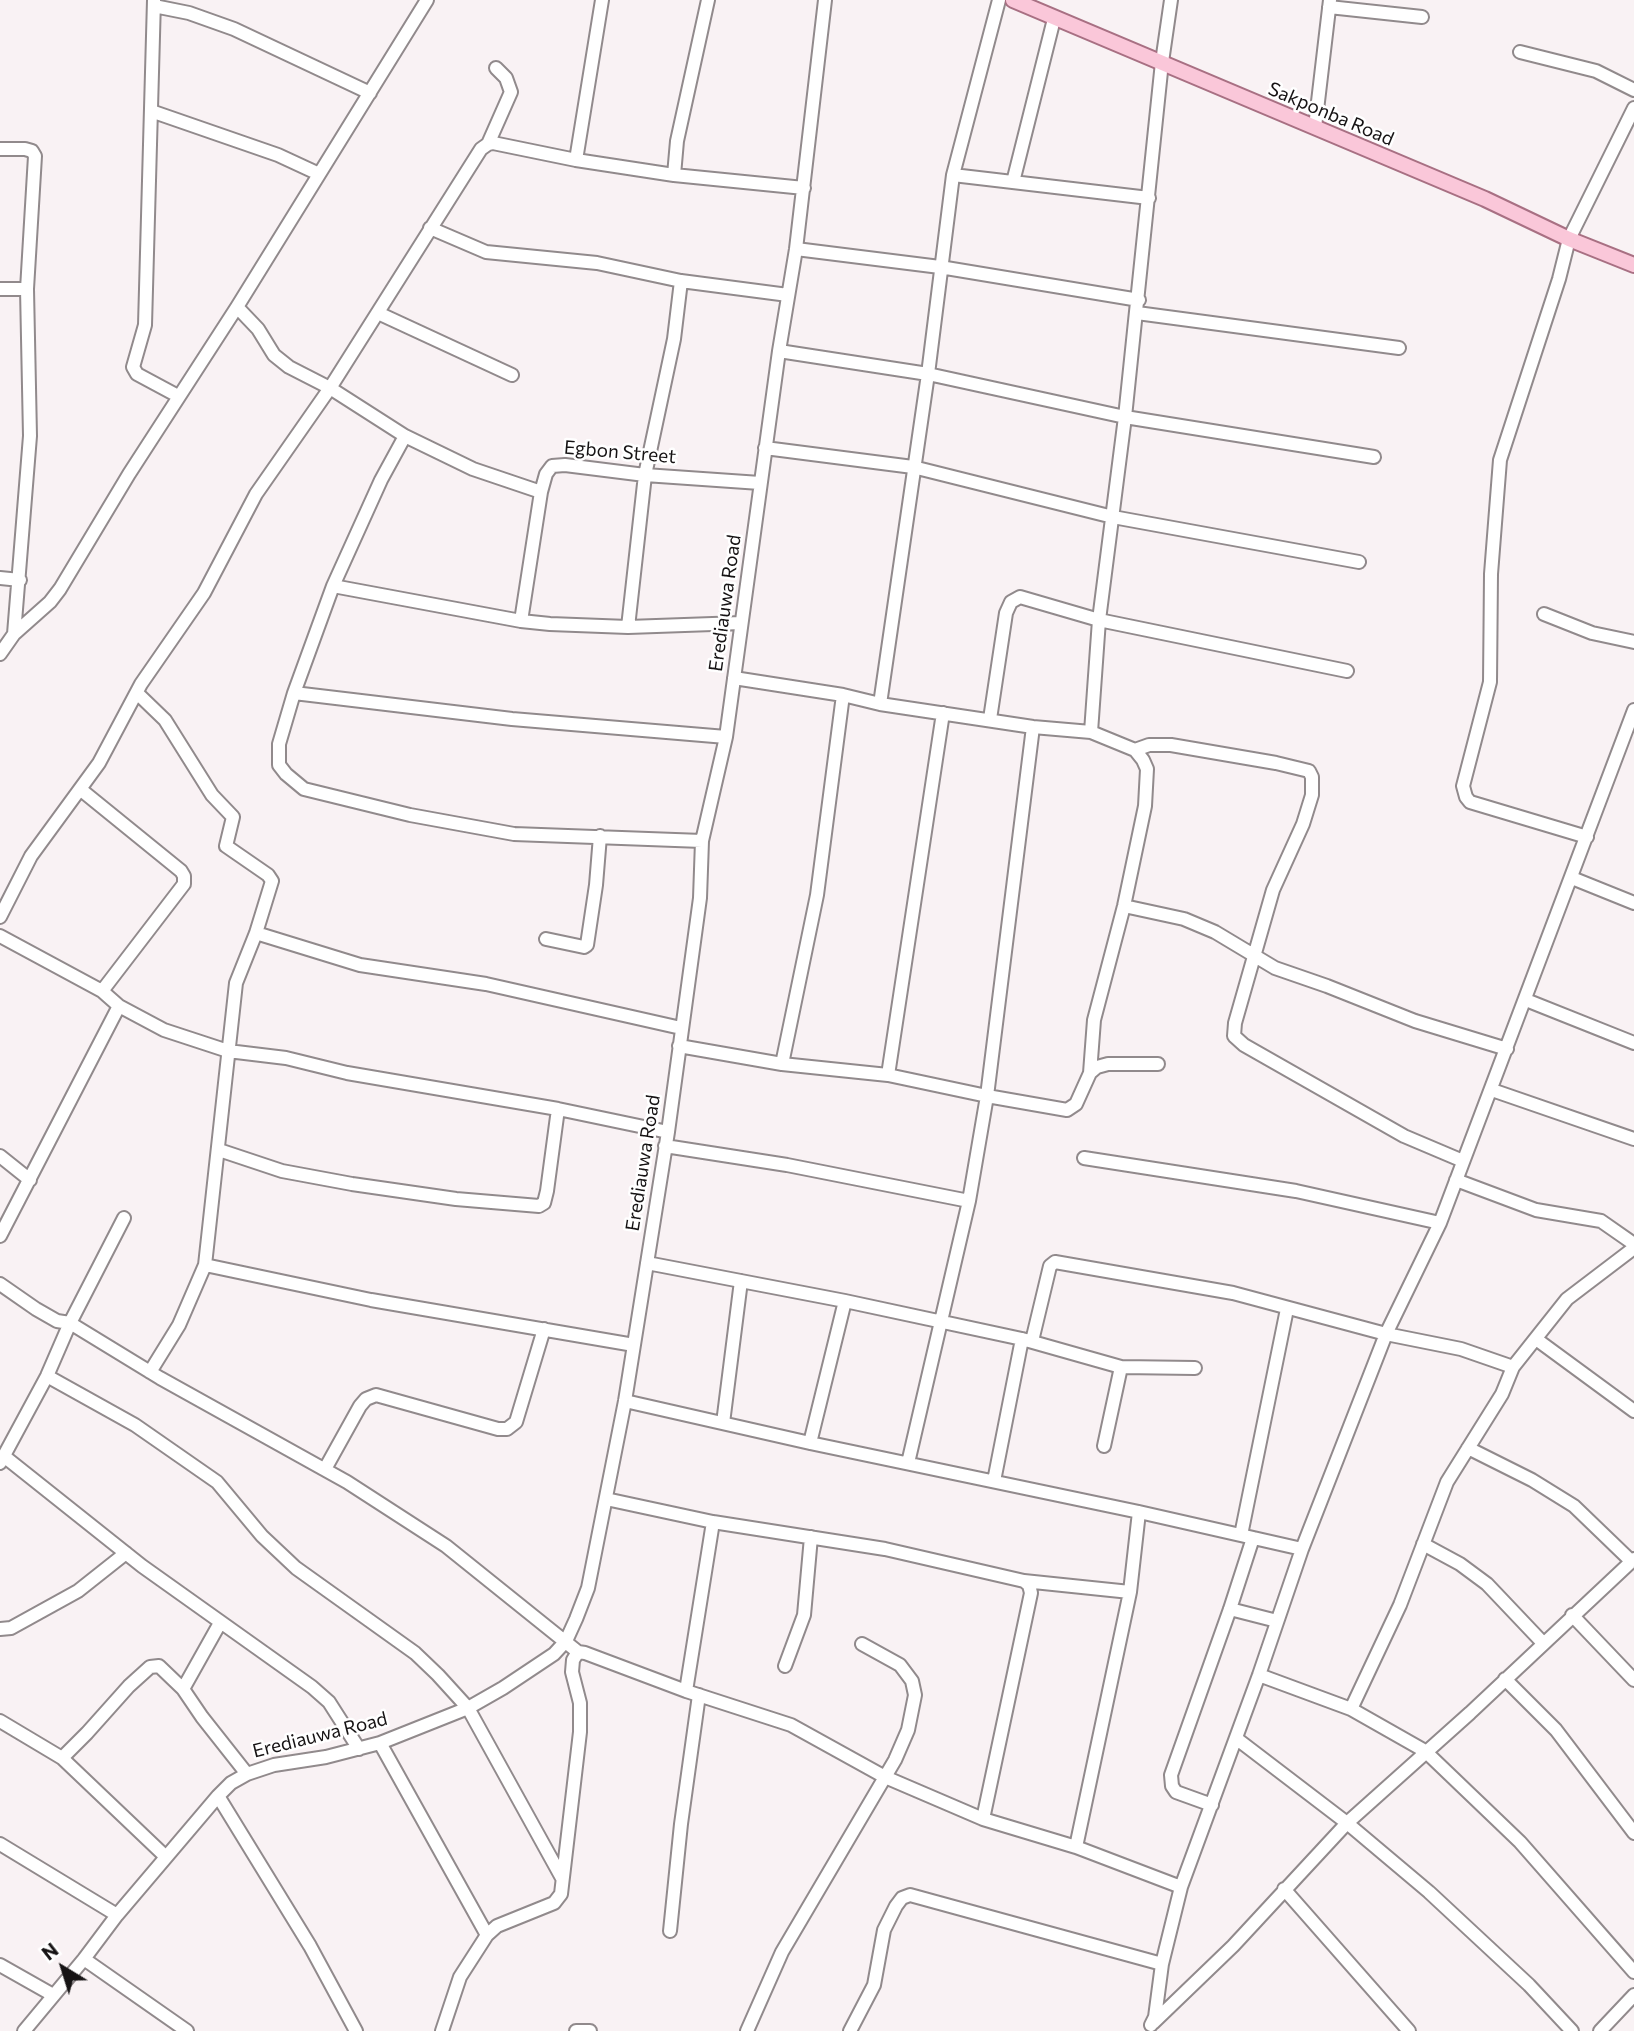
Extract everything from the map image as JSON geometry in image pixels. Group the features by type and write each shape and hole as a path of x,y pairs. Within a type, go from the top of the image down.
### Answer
{"main road":[{"name":"Sakponba Road","path":"1013,0 1485,199 1569,239 1634,265"}],"street":[{"path":"0,654 14,634 50,602 60,589 426,0"},
{"path":"576,160 602,0"},
{"path":"674,175 677,141 708,0"},
{"name":"Erediauwa Road","path":"24,2031 85,1959 117,1915 231,1783 247,1774 274,1765 380,1743 468,1707 538,1666 566,1641 588,1588 625,1401 668,1132 700,898 702,841 726,737 765,448 796,249 825,0"},
{"path":"880,704 928,374 953,175 999,0"},
{"path":"1091,732 1099,620 1138,306 1162,62 1171,0"},
{"path":"178,396 137,374 133,367 145,325 154,3 234,29 370,93"},
{"path":"1315,127 1329,3 1422,17"},
{"path":"1013,182 1054,19"},
{"path":"1520,52 1595,71 1634,90"},
{"path":"488,144 511,92 506,78 496,68"},
{"path":"1587,837 1470,802 1463,786 1490,682 1491,575 1500,460 1559,279 1569,239 1634,107"},
{"path":"151,111 278,156 319,174"},
{"path":"0,917 31,856 99,763 137,692 204,593 257,494 330,388 481,149 493,143 576,160 674,175 804,188"},
{"path":"0,149 25,149 36,156 27,289 30,436 14,634"},
{"path":"953,175 1149,198"},
{"path":"430,228 485,252 597,263 681,281 788,295"},
{"path":"796,249 940,267 1138,306 1399,348"},
{"path":"628,627 645,475 674,339 681,281"},
{"path":"0,289 27,289"},
{"path":"237,307 258,329 274,355 289,368 330,388 405,436 473,469 541,492"},
{"path":"378,313 512,375"},
{"path":"779,351 928,374 1125,417 1374,457"},
{"path":"405,436 381,480 333,586 294,693 279,744 279,765 304,789 411,815 514,834 702,841"},
{"path":"765,448 913,467 1113,517 1359,562"},
{"name":"Egbon Street","path":"521,621 541,492 546,474 552,466 760,483"},
{"path":"0,578 20,580"},
{"path":"333,586 521,621 628,627 741,623"},
{"path":"990,719 1006,613 1011,602 1020,597 1099,620 1347,671"},
{"path":"1544,614 1592,633 1634,642"},
{"path":"679,1046 782,1064 888,1075 1067,1110 1076,1104 1090,1073 1094,1020 1124,906 1145,806 1147,769 1143,760 1135,750 1091,732 1033,727 880,704 843,695 734,678"},
{"path":"137,692 165,720 212,795 233,817 226,846 268,875 272,881 256,933 236,983 205,1265 179,1325 150,1371"},
{"path":"294,693 512,719 726,737"},
{"path":"782,1064 817,895 843,695"},
{"path":"1148,2028 1155,2017 1162,1964 1181,1887 1237,1739 1302,1549 1385,1335 1440,1223 1634,710"},
{"path":"888,1075 943,713"},
{"path":"908,1463 969,1201 986,1096 1033,727"},
{"path":"1135,750 1171,745 1309,771 1312,777 1312,795 1303,824 1273,890 1235,1023 1234,1036 1238,1041 1404,1136 1463,1161"},
{"path":"80,789 184,876 184,884 102,991"},
{"path":"546,939 584,947 587,945 600,836"},
{"path":"1572,878 1634,903"},
{"path":"1124,906 1184,919 1215,932 1275,968 1415,1021 1507,1049"},
{"path":"256,933 360,965 486,984 681,1028"},
{"path":"0,936 102,991 119,1006 164,1030 228,1051 286,1058 348,1073 668,1132"},
{"path":"1526,1000 1634,1042"},
{"path":"0,1236 119,1006"},
{"path":"1090,1073 1097,1067 1108,1064 1158,1064"},
{"path":"1492,1090 1634,1139"},
{"path":"219,1150 282,1171 352,1184 456,1199 539,1206 544,1203 547,1191 558,1110"},
{"path":"665,1146 787,1165 969,1201"},
{"path":"0,1156 30,1180"},
{"path":"1084,1158 1296,1191 1440,1223"},
{"path":"1351,1709 1400,1605 1447,1482 1502,1394 1514,1367 1567,1299 1634,1246 1601,1222 1536,1210 1456,1180"},
{"path":"124,1218 70,1323 47,1376 2,1460 329,1702 359,1749"},
{"path":"994,1481 1027,1340 1050,1266 1055,1262 1233,1293 1385,1335 1461,1349 1514,1367"},
{"path":"647,1263 942,1321 1027,1340 1121,1367 1195,1368"},
{"path":"205,1265 371,1300 634,1345"},
{"path":"723,1423 741,1281"},
{"path":"0,1284 57,1321 70,1323 325,1469 446,1546 578,1652 791,1725 886,1777 983,1819 1076,1847 1181,1887"},
{"path":"810,1443 845,1301"},
{"path":"1212,1805 1176,1792 1172,1786 1171,1775 1230,1609 1247,1536 1287,1309"},
{"path":"325,1469 360,1406 366,1399 376,1395 498,1429 507,1429 516,1422 544,1329"},
{"path":"1536,1339 1634,1411"},
{"path":"1104,1446 1121,1367"},
{"path":"47,1376 135,1425 217,1482 261,1536 296,1568 415,1653 468,1707 562,1878"},
{"path":"625,1401 1302,1549"},
{"path":"1148,2028 1233,1946 1347,1823 1470,1713 1633,1560 1574,1506 1532,1480 1468,1448"},
{"path":"606,1499 713,1522 885,1549 1024,1581 1130,1592"},
{"path":"1076,1847 1130,1592 1139,1512"},
{"path":"670,1931 713,1522"},
{"path":"785,1666 804,1615 811,1537"},
{"path":"1423,1544 1460,1564 1487,1584 1543,1643"},
{"path":"0,1629 11,1628 78,1591 126,1553"},
{"path":"983,1819 1031,1593 1029,1585 1024,1581"},
{"path":"1230,1609 1277,1621"},
{"path":"1572,1615 1634,1680"},
{"path":"183,1689 220,1623"},
{"path":"747,2031 782,1952 886,1777 908,1730 915,1695 912,1681 900,1665 862,1644"},
{"path":"442,2031 460,1977 487,1935 498,1926 554,1903 561,1894 580,1732 580,1703 572,1672 573,1660 578,1652"},
{"path":"62,1758 129,1686 150,1667 159,1666 183,1689 247,1774"},
{"path":"1259,1675 1351,1709 1425,1751 1520,1842 1634,1972"},
{"path":"1505,1679 1556,1730 1634,1833"},
{"path":"0,1721 62,1758 166,1857"},
{"path":"1237,1739 1347,1823 1459,1920 1529,1985 1572,2031"},
{"path":"380,1743 487,1935"},
{"path":"218,1796 310,1947 356,2031"},
{"path":"0,1844 117,1915"},
{"path":"1284,1889 1409,2031"},
{"path":"850,2031 874,1984 884,1930 896,1906 902,1898 910,1895 1162,1964"},
{"path":"85,1959 187,2031"},
{"path":"0,1965 53,1995"},
{"path":"1600,2031 1634,1995"},
{"path":"576,2031 590,2031"}]}
